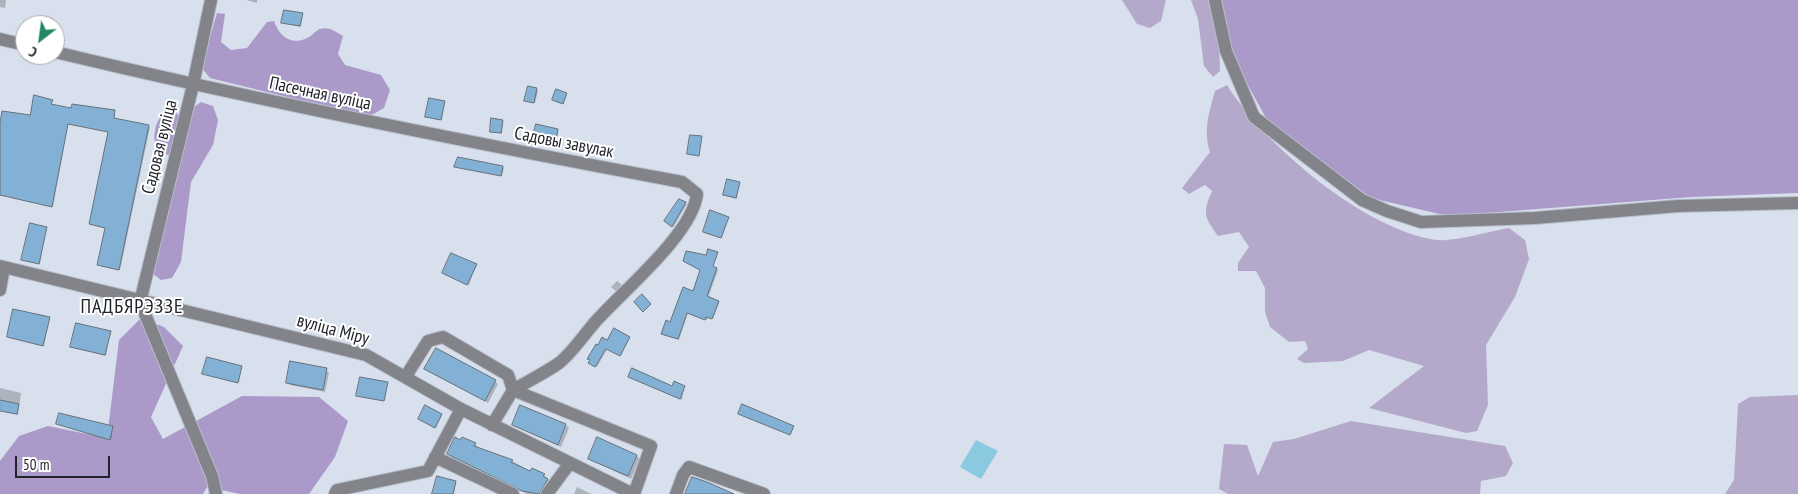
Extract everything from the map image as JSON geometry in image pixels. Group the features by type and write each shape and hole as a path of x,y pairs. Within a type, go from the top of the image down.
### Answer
{"street":[{"name":"Садовая вуліца","path":"140,302 193,86 211,0"},
{"path":"1214,0 1226,50 1254,117 1362,200 1387,211 1421,222 1535,218 1678,206 1798,203"},
{"path":"0,39 15,43"},
{"name":"Пасечная вуліца","path":"65,54 193,86 439,137"},
{"name":"Садовы завулак","path":"439,137 682,182 697,194 696,203 674,239 655,262 634,281 560,362 513,390"},
{"path":"0,290 2,266"},
{"name":"вуліца Міру","path":"2,266 140,302 366,355 406,376 461,409 633,494"},
{"path":"140,302 212,476 216,494"},
{"path":"406,376 428,341 444,337 508,375 513,390 492,425"},
{"path":"513,390 651,446 633,494"},
{"path":"335,494 337,490 428,471 461,409"},
{"path":"435,457 513,494"},
{"path":"547,494 570,463"},
{"path":"676,494 683,475 689,467 764,494"}],"shaded area":[{"path":"1122,0 1166,0 1161,21 1150,28 1137,24"},
{"path":"1191,0 1208,0 1219,42 1220,71 1213,77 1204,66 1198,19"},
{"path":"1222,0 1798,0 1798,193 1691,197 1448,216 1371,198 1267,120 1232,56"},
{"path":"217,13 225,14 221,42 231,50 247,48 267,22 274,21 282,35 296,41 311,36 320,29 326,28 335,31 343,36 338,54 345,65 381,75 390,90 384,108 368,117 210,78 201,67"},
{"path":"1227,85 1244,109 1265,133 1291,158 1319,182 1349,203 1379,220 1409,233 1437,240 1462,238 1509,228 1525,240 1529,259 1515,297 1486,345 1488,405 1477,431 1466,433 1369,408 1424,366 1369,350 1343,361 1304,363 1297,359 1308,349 1305,341 1289,342 1270,327 1265,312 1265,288 1256,271 1238,271 1238,263 1249,247 1239,232 1218,236 1214,230 1206,215 1212,191 1205,185 1189,194 1182,188 1210,152 1207,129 1211,106 1215,91"},
{"path":"201,102 213,106 218,120 213,145 191,182 181,262 172,278 161,280 152,273 193,108"},
{"path":"174,111 181,117 174,147 169,155 159,153 154,137 157,122 163,112"},
{"path":"141,318 164,327 183,346 151,417 163,439 242,396 319,397 348,421 335,457 309,494 240,494 207,487 203,494 0,494 0,461 19,436 48,426 107,438 119,340"},
{"path":"1798,395 1798,494 1725,494 1734,480 1738,404 1750,397"},
{"path":"1351,421 1505,446 1513,463 1506,476 1481,481 1480,494 1228,494 1219,489 1224,444 1247,445 1258,476 1273,442 1294,439"}],"water":[{"path":"976,440 998,451 981,479 960,467"}],"building":[{"path":"284,10 303,13 300,26 281,23"},
{"path":"528,86 537,88 534,103 524,101"},
{"path":"556,89 567,93 563,104 552,100"},
{"path":"34,95 53,100 51,104 71,108 72,104 115,110 114,118 149,125 119,270 97,265 105,228 89,224 108,132 68,124 52,207 0,195 0,123 2,111 30,115"},
{"path":"429,98 445,101 441,120 425,117"},
{"path":"491,118 503,120 501,133 490,132"},
{"path":"536,124 558,129 555,145 532,140"},
{"path":"690,135 702,136 699,156 687,154"},
{"path":"458,157 503,166 501,176 454,167"},
{"path":"727,179 740,182 736,198 723,195"},
{"path":"679,199 686,202 672,227 664,221"},
{"path":"710,210 729,217 721,238 703,232"},
{"path":"30,223 47,227 39,264 21,260"},
{"path":"708,249 718,252 713,266 717,268 707,296 719,301 712,319 706,317 705,320 687,313 678,339 661,334 666,320 670,322 683,287 693,291 700,270 683,261 686,251 706,255"},
{"path":"451,253 477,264 467,285 442,273"},
{"path":"642,294 651,304 643,312 634,302"},
{"path":"13,309 50,317 43,346 7,337"},
{"path":"76,323 111,331 105,355 70,347"},
{"path":"614,328 630,337 620,356 606,349 595,367 588,363 590,360 587,359 596,344 598,345 602,337 607,340"},
{"path":"436,348 496,380 485,401 424,369"},
{"path":"207,357 242,366 238,383 202,374"},
{"path":"290,361 327,368 323,390 286,383"},
{"path":"632,368 672,386 674,381 685,386 680,399 628,377"},
{"path":"360,377 388,382 384,401 356,396"},
{"path":"0,400 19,404 17,414 0,411"},
{"path":"742,404 794,426 790,435 738,414"},
{"path":"425,405 442,414 435,428 418,419"},
{"path":"520,405 566,424 558,445 512,425"},
{"path":"59,413 113,426 110,440 56,424"},
{"path":"455,437 460,440 462,437 476,443 474,446 513,460 511,462 530,471 532,468 545,474 543,476 548,479 539,494 522,491 447,454"},
{"path":"597,437 637,455 628,476 588,459"},
{"path":"437,476 456,481 453,494 432,494"},
{"path":"692,477 707,482 734,494 685,494"}],"district":[{"name":"ПАДБЯРЭЗЗЕ","path":"132,307"}]}
